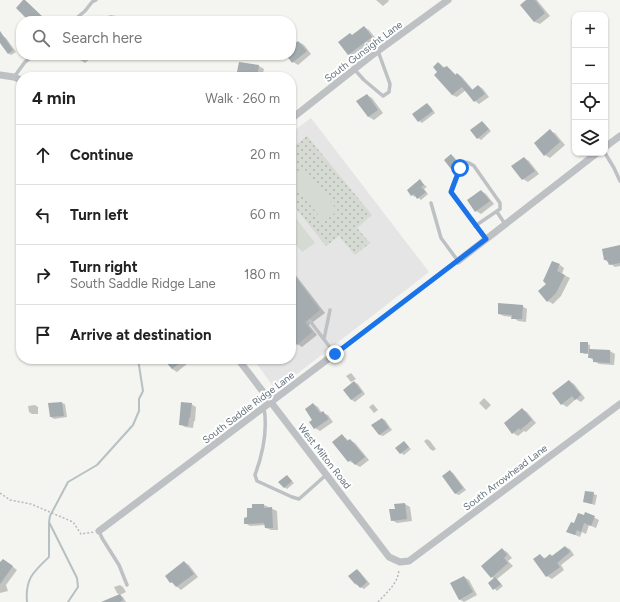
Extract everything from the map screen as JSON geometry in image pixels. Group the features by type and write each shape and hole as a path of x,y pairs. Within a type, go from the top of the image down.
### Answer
{"street":[{"name":"South Gunsight Lane","path":"296,115 354,69 448,0"},
{"path":"0,76 14,77"},
{"path":"608,145 620,136"},
{"path":"458,261 593,156"},
{"name":"South Saddle Ridge Lane","path":"99,531 337,352"},
{"name":"West Milton Road","path":"241,364 267,405 327,474 389,556 400,562"},
{"name":"South Arrowhead Lane","path":"400,562 409,561 620,404"}],"lane":[{"path":"78,16 92,2 96,0"},
{"path":"354,69 364,80 383,96 389,92 390,84 378,51"},
{"path":"18,72 28,60"},
{"path":"607,156 620,181"},
{"path":"475,226 497,212 500,209 500,204 474,166 468,162 462,164 451,192 475,226 486,239"},
{"path":"431,203 441,238 458,261"},
{"path":"497,212 505,224"},
{"path":"324,339 330,310"},
{"path":"310,321 324,339 337,352"},
{"path":"267,405 264,442 255,475 257,481 299,499 327,474"},
{"path":"99,531 119,566 127,586"}],"path":[{"path":"337,352 458,261"},
{"path":"0,494 10,500 31,504 73,522 81,534 99,531"},
{"path":"378,602 394,585 399,576 400,562"}],"shaded area":[{"path":"311,118 429,272 276,390 257,364 296,364 296,129"},
{"path":"307,136 372,215 357,228 370,243 355,255 339,236 326,246 296,208 296,145"},
{"path":"303,167 338,211 324,222 296,187 296,172"},
{"path":"296,218 315,243 302,252 296,244"}],"building":[{"path":"23,0 25,0 42,16 24,16 16,8"},
{"path":"526,0 535,0 545,13 534,22 520,5"},
{"path":"364,26 372,37 348,55 338,42 350,33 352,35"},
{"path":"0,31 13,50 8,54 0,43"},
{"path":"298,41 307,51 296,60 296,43"},
{"path":"239,62 259,65 258,72 237,72"},
{"path":"438,62 443,68 447,66 455,75 457,73 472,90 478,85 485,94 474,102 462,87 452,95 434,75 437,72 433,67"},
{"path":"367,94 378,110 368,117 356,101"},
{"path":"427,103 433,111 418,122 412,114"},
{"path":"482,121 489,129 477,139 470,130"},
{"path":"550,129 560,142 544,156 534,143"},
{"path":"451,154 458,163 451,169 444,160"},
{"path":"524,157 535,171 522,180 511,166"},
{"path":"420,179 424,185 421,187 426,192 417,199 414,194 411,196 407,190"},
{"path":"481,190 490,201 475,212 467,200"},
{"path":"620,245 620,263 609,265 607,260 604,260 602,249"},
{"path":"552,261 560,264 557,271 565,275 556,293 547,302 538,291 546,284 543,281"},
{"path":"296,278 320,310 305,322 312,332 297,345"},
{"path":"498,303 523,305 522,319 511,319 512,315 498,314"},
{"path":"580,342 588,342 588,353 580,353"},
{"path":"589,349 610,350 610,363 593,362 593,358 588,358"},
{"path":"168,364 178,364 172,369"},
{"path":"569,380 581,395 575,400 572,396 561,405 552,393"},
{"path":"354,381 362,392 351,400 343,390"},
{"path":"62,402 64,416 50,417 48,403"},
{"path":"181,402 192,403 188,426 179,425"},
{"path":"313,403 320,413 323,411 329,419 314,429 309,422 312,420 305,409"},
{"path":"522,408 532,420 520,430 519,428 512,434 504,423"},
{"path":"382,418 389,428 379,435 371,425"},
{"path":"342,434 347,441 350,439 365,457 355,465 351,460 348,462 332,442"},
{"path":"404,441 409,447 400,454 395,448"},
{"path":"450,470 463,488 455,494 442,476"},
{"path":"287,475 292,481 284,488 278,482"},
{"path":"585,491 594,492 592,504 583,502"},
{"path":"405,503 407,519 391,521 389,509 395,509 394,504"},
{"path":"252,504 264,504 264,508 272,507 273,528 265,528 264,523 244,524 244,518 247,517 247,508 252,508"},
{"path":"585,512 595,516 591,526 584,523 581,532 577,530 575,535 566,532 571,522 574,523 578,513 584,515"},
{"path":"565,546 570,552 557,563 560,567 546,577 533,559 540,554 544,559 550,554 552,556"},
{"path":"502,548 507,555 504,558 508,563 491,578 481,566"},
{"path":"3,559 13,566 0,584 0,562"},
{"path":"184,561 194,574 176,587 172,582 170,583 165,576"},
{"path":"357,569 367,582 360,588 348,576"},
{"path":"464,576 473,592 459,600 450,583"},
{"path":"495,577 501,584 493,590 488,583"},
{"path":"120,594 123,600 120,602 101,602"}],"waterway":[{"path":"68,602 78,587 77,578 49,522 50,516 68,482 97,465 133,425 139,411 139,399 143,391 139,364"},
{"path":"27,602 27,587 31,576 49,557 49,523"}],"route":[{"path":"335,354 486,239 451,192 460,168"}]}
